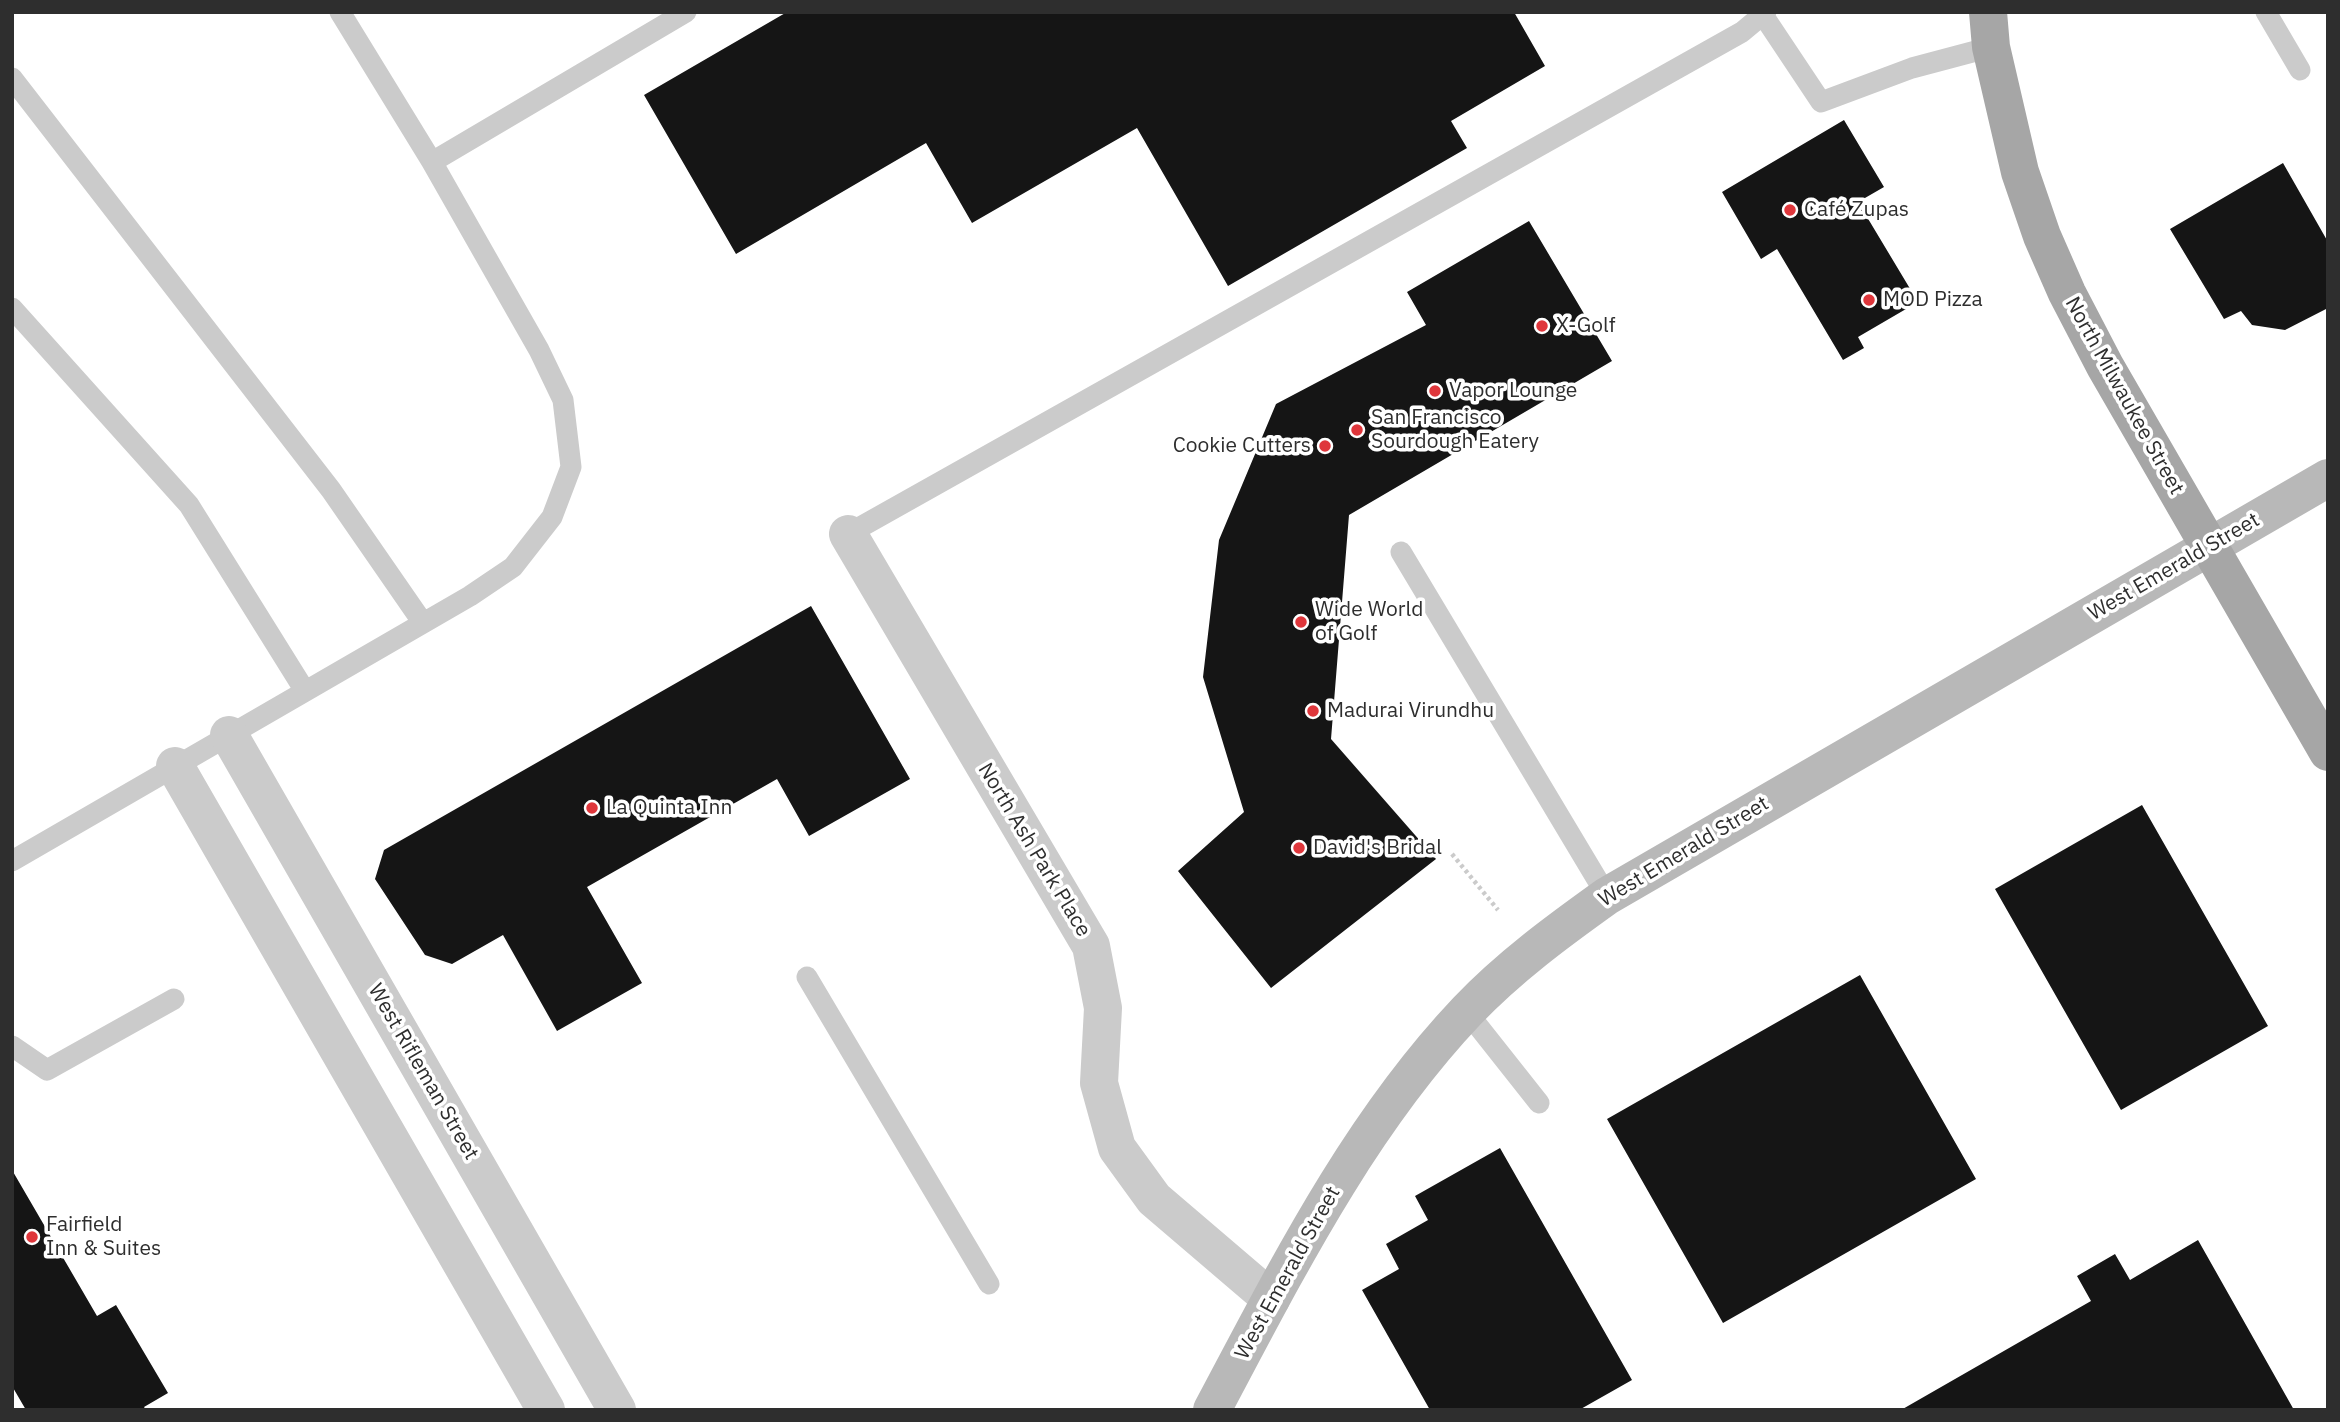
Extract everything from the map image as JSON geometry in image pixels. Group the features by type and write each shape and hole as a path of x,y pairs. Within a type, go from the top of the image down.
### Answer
{"main road":[{"name":"North Milwaukee Street","path":"1990,30 2020,172 2042,236 2067,293 2105,366 2328,752"},
{"name":"West Emerald Street","path":"1212,1410 1271,1299 1342,1175 1396,1097 1466,1012 1550,936 1607,896 2328,478"}],"street":[{"name":"North Ash Park Place","path":"848,534 1091,946 1103,1008 1099,1083 1117,1148 1154,1199 1271,1299"},
{"name":"West Rifleman Street","path":"229,735 617,1410"},
{"path":"175,766 547,1410"}],"lane":[{"path":"12,861 470,596 513,567 552,517 572,467 563,400 539,350 432,162 340,12"},
{"path":"432,162 686,12"},
{"path":"2266,12 2300,70"},
{"path":"848,534 1742,33 1765,14 1821,102 1912,68 1990,30"},
{"path":"12,78 331,490 423,622"},
{"path":"12,307 189,505 305,691"},
{"path":"1401,552 1607,896"},
{"path":"807,977 989,1284"},
{"path":"12,1046 47,1070 174,999"},
{"path":"1466,1012 1539,1103"}],"path":[{"path":"1452,854 1498,910"}],"building":[{"path":"787,12 1514,12 1545,66 1451,121 1467,148 1228,286 1137,128 972,223 926,143 736,254 644,95"},
{"path":"1844,120 1884,187 1858,202 1918,302 1858,337 1864,348 1843,360 1777,249 1761,259 1722,192"},
{"path":"2283,163 2328,242 2328,308 2285,330 2252,325 2241,311 2224,319 2170,229"},
{"path":"1529,221 1612,361 1349,515 1331,739 1436,859 1271,988 1178,871 1244,812 1203,677 1219,540 1276,404 1426,325 1407,292"},
{"name":"La Quinta Inn","path":"811,606 910,779 809,836 777,779 587,887 642,983 557,1031 503,935 452,964 425,955 375,879 384,850"},
{"path":"2142,805 2268,1026 2121,1110 1995,889"},
{"path":"1860,975 1976,1179 1723,1323 1607,1119"},
{"path":"1500,1148 1632,1380 1579,1410 1430,1410 1362,1290 1399,1269 1386,1244 1428,1220 1415,1196"},
{"name":"Fairfield Inn & Suites","path":"12,1170 97,1316 116,1305 168,1393 144,1407 146,1410 26,1410 12,1386"},
{"path":"2198,1240 2294,1410 1901,1410 2091,1301 2077,1276 2115,1254 2130,1280"}],"place":[{"name":"Café Zupas","path":"1790,210"},
{"name":"MOD Pizza","path":"1869,300"},
{"name":"X-Golf","path":"1542,326"},
{"name":"Vapor Lounge","path":"1435,391"},
{"name":"San Francisco Sourdough Eatery","path":"1357,430"},
{"name":"Cookie Cutters","path":"1325,446"},
{"name":"Wide World of Golf","path":"1301,622"},
{"name":"Madurai Virundhu","path":"1313,711"},
{"name":"La Quinta Inn","path":"592,808"},
{"name":"David's Bridal","path":"1299,848"},
{"name":"Fairfield Inn & Suites","path":"32,1237"}]}
